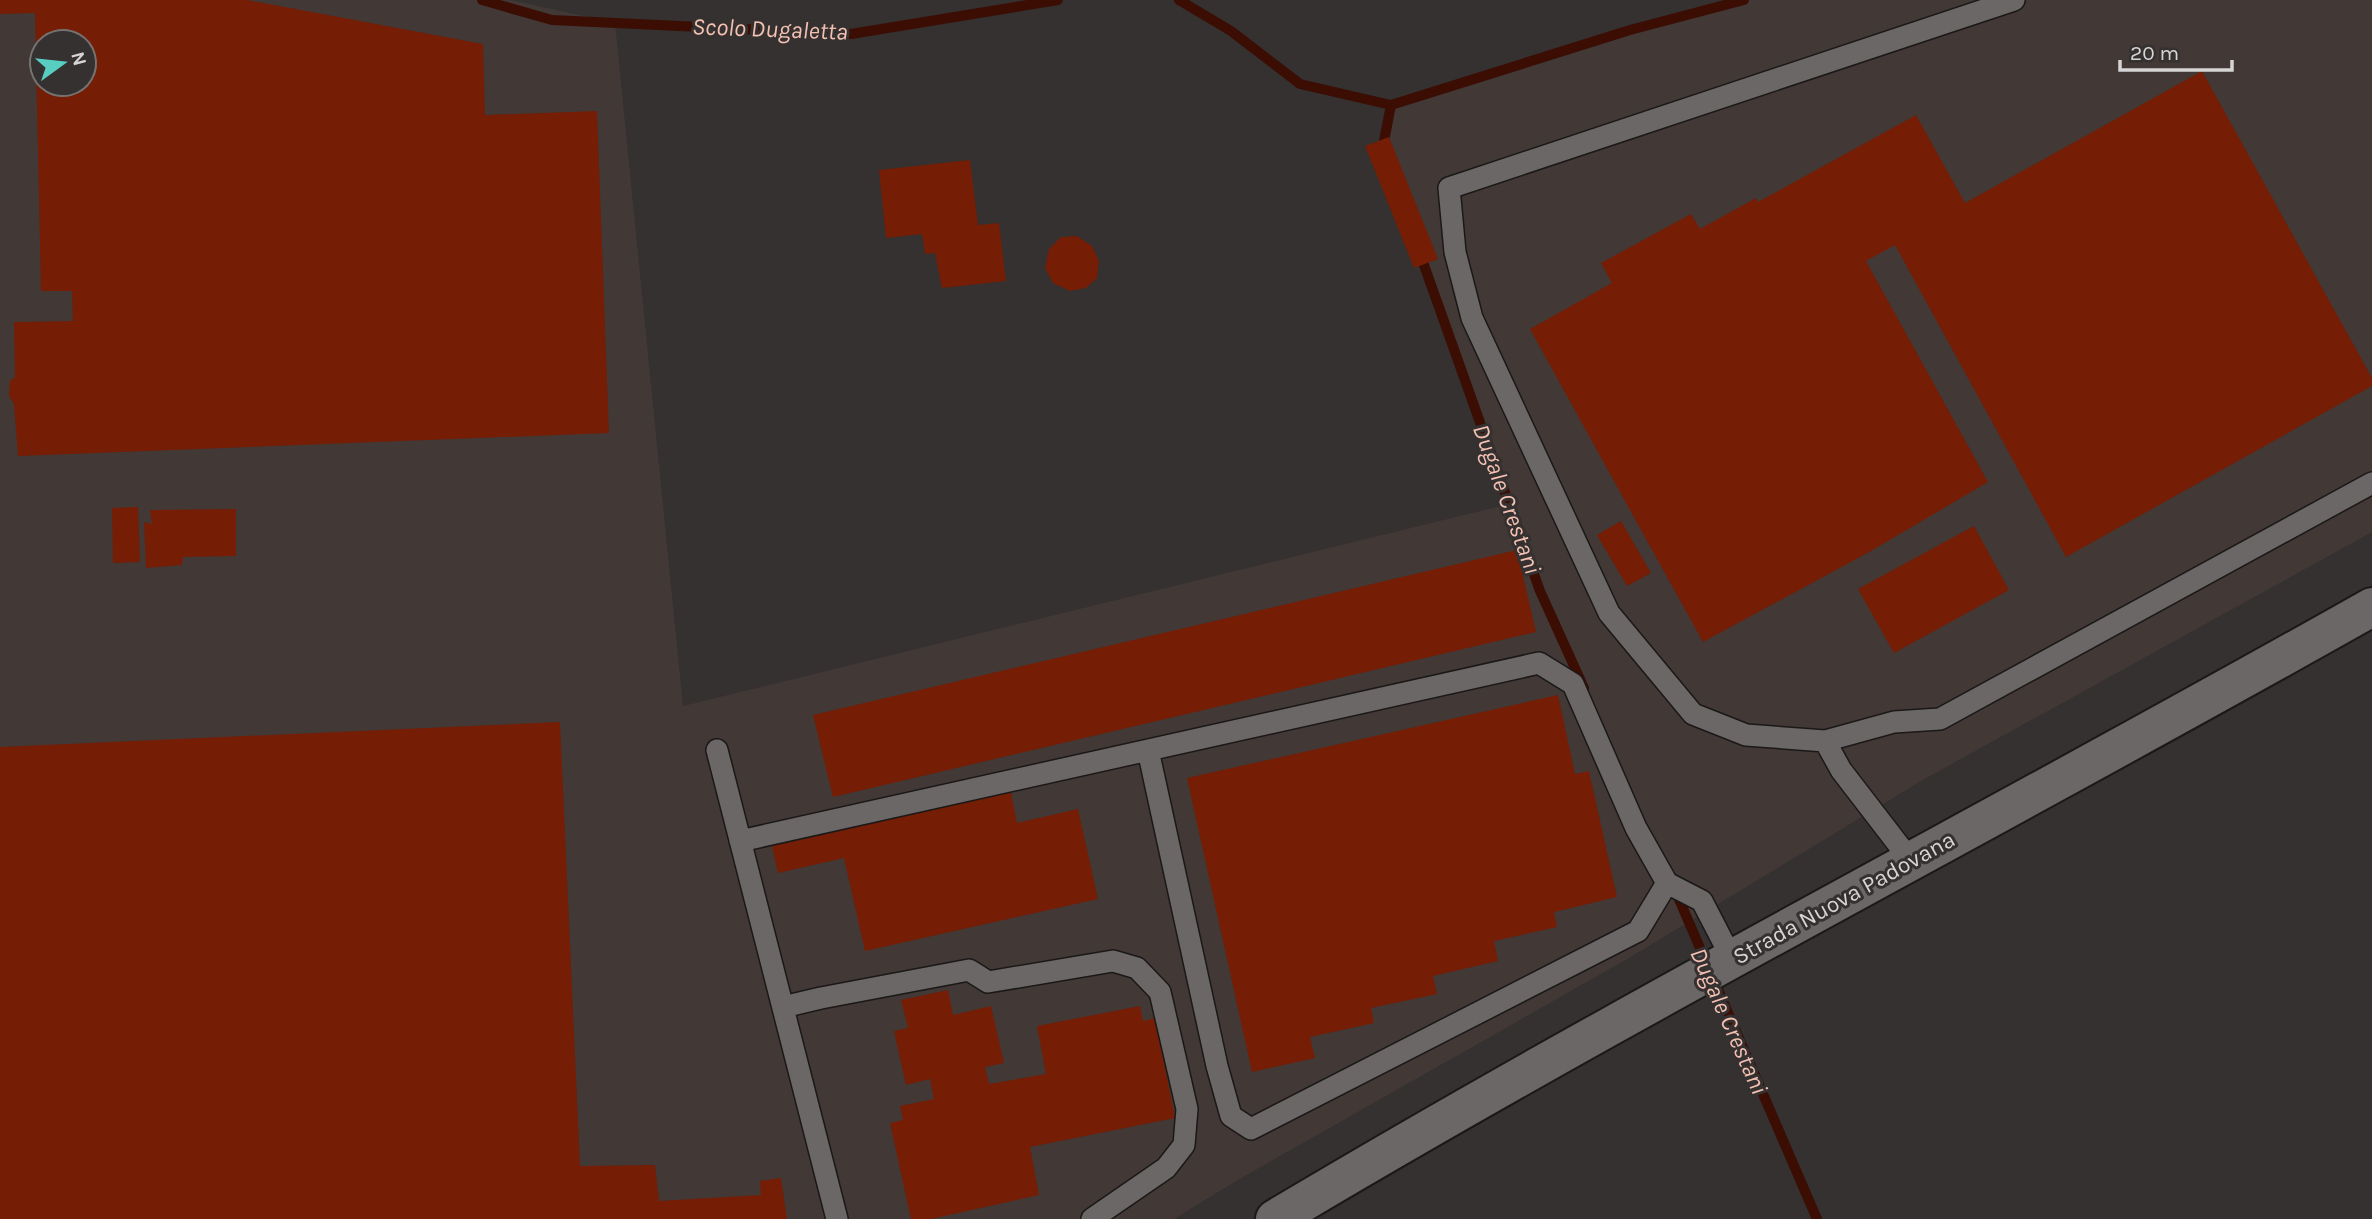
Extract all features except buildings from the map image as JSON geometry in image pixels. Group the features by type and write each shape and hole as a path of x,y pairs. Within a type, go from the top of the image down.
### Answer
{"main road":[{"name":"Strada Nuova Padovana","path":"1275,1219 1401,1144 1732,959 2372,607"}],"lane":[{"path":"2014,0 1449,188 1455,252 1472,318 1609,614 1693,714 1746,735 1825,741 1894,722 1940,719 2372,483"},
{"path":"740,841 1539,663 1573,684 1636,828 1667,883 1702,901 1732,959"},
{"path":"1825,741 1841,771 1911,861"},
{"path":"717,750 837,1219"},
{"path":"1148,750 1214,1053 1231,1116 1251,1129 1638,931 1667,883"},
{"path":"783,1007 969,970 988,982 1113,961 1137,968 1160,992 1187,1109 1184,1146 1166,1168 1092,1219"}],"shaded area":[{"path":"0,0 511,0 615,23 683,706 1509,504 1411,229 1384,141 1391,105 1733,0 2372,0 2372,532 1921,781 1629,958 1236,1181 1174,1219 0,1219"}],"waterway":[{"name":"Scolo Dugaletta","path":"482,0 552,20 851,34 1058,0"},
{"name":"Scolo Dugaletta","path":"1179,0 1231,31 1300,84 1391,105"},
{"name":"Dugale Crestani","path":"1387,152 1384,141 1391,105 1630,30 1744,0"},
{"name":"Dugale Crestani","path":"1419,251 1540,591 1584,688"},
{"name":"Dugale Crestani","path":"1675,890 1817,1219"}]}
